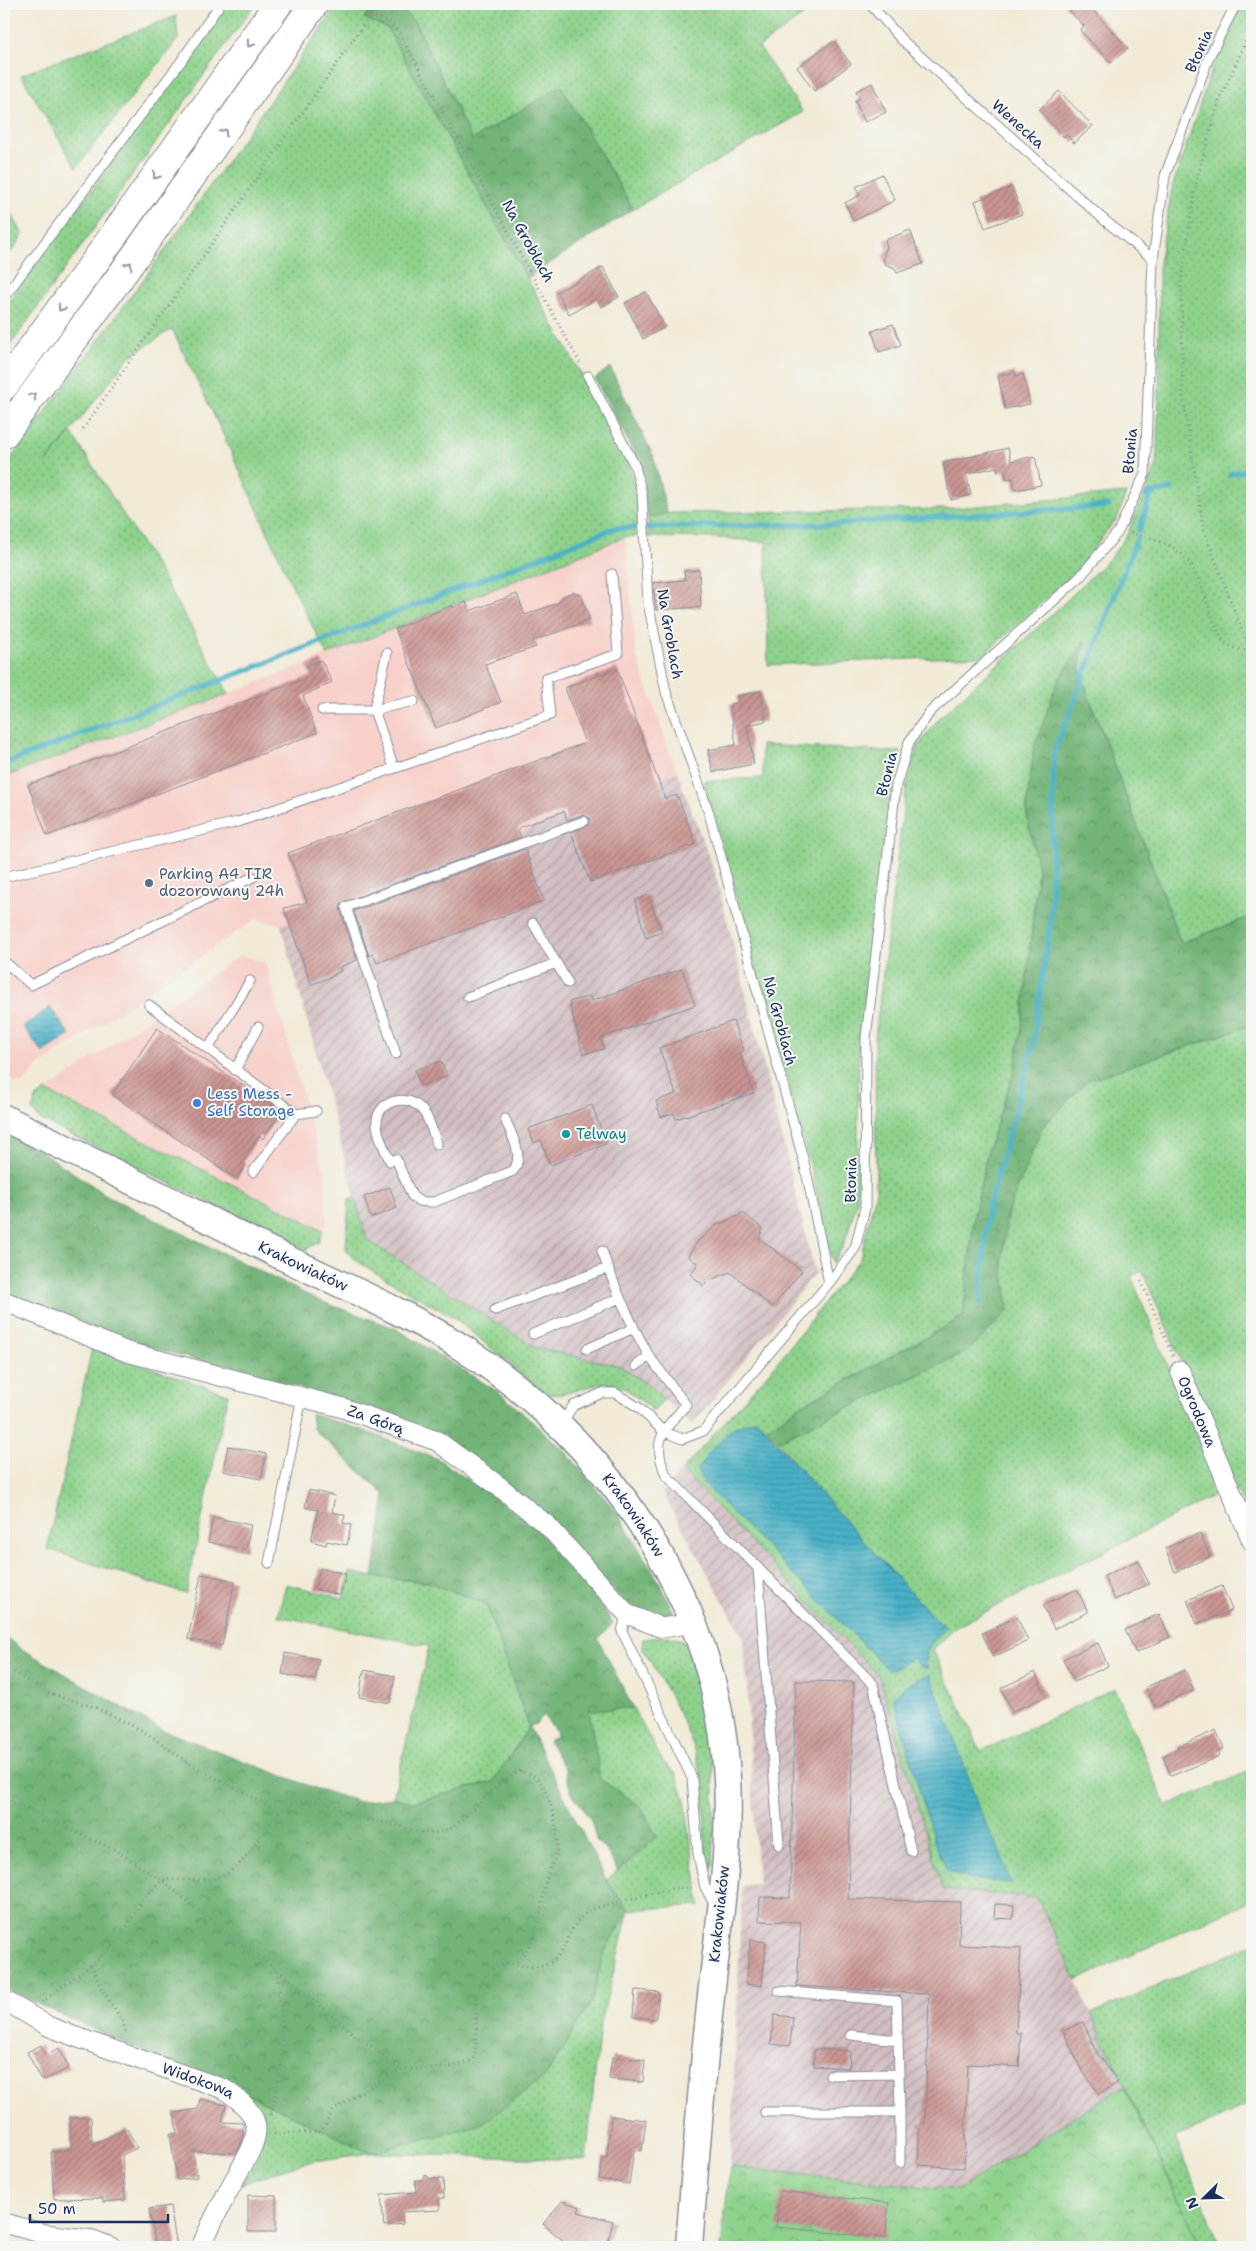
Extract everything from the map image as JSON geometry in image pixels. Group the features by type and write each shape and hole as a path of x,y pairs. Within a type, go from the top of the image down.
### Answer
{"highway":[{"path":"4,386 278,4"},
{"path":"4,434 118,280 314,4"}],"main road":[{"name":"Krakowiaków","path":"4,1118 436,1332 466,1350 509,1381 560,1424 603,1473 640,1520 662,1558 693,1623 708,1666 726,1763 728,1827 700,2104 689,2247"}],"street":[{"name":"Za Górą","path":"4,1301 127,1352 340,1407 437,1441 500,1487 548,1526 627,1614 662,1628 693,1623"},
{"name":"Ogrodowa","path":"1180,1371 1252,1541"},
{"name":"Widokowa","path":"4,2000 73,2036 224,2089 242,2101 249,2110 260,2136"},
{"path":"201,2247 211,2223 260,2136"},
{"path":"4,2223 45,2234 93,2240 111,2247"}],"lane":[{"path":"4,297 182,60 220,4"},
{"name":"Wenecka","path":"870,4 901,40 1104,219 1153,259"},
{"name":"Błonia","path":"560,1424 573,1406 602,1393 615,1393 638,1407 663,1431 682,1439 703,1431 829,1283 854,1248 865,1208 866,1038 896,785 909,742 930,712 1079,578 1119,529 1145,474 1153,259 1165,176 1209,57 1236,4"},
{"name":"Na Groblach","path":"588,376 635,466 642,494 648,602 666,692 709,813 805,1166 829,1283"},
{"path":"4,877 238,822 550,715 546,678 618,654 612,574"},
{"path":"387,653 374,710 394,768"},
{"path":"322,710 374,710 414,701"},
{"path":"396,1054 346,907 584,821"},
{"path":"4,961 31,985 253,877"},
{"path":"533,923 568,983"},
{"path":"468,997 556,963"},
{"path":"208,1048 250,981"},
{"path":"149,1004 296,1114 316,1111"},
{"path":"235,1070 258,1027"},
{"path":"437,1144 429,1122 418,1106 400,1100 391,1101 378,1114 376,1123 412,1196 419,1201 434,1202 513,1171 517,1166 519,1155 505,1119"},
{"path":"253,1172 296,1114"},
{"path":"602,1251 620,1298 649,1356 686,1405 663,1431 658,1442 659,1453 666,1475 873,1684 911,1851"},
{"path":"495,1310 608,1268"},
{"path":"533,1334 620,1298"},
{"path":"587,1349 634,1328"},
{"path":"636,1366 649,1356"},
{"path":"269,1563 302,1397"},
{"path":"758,1568 779,1844"},
{"path":"627,1614 622,1630 692,1778 698,1854 705,1887 720,1915"},
{"path":"779,1991 897,2001 900,2163"},
{"path":"851,2035 898,2040"},
{"path":"830,2075 899,2074"},
{"path":"765,2112 900,2112"}],"path":[{"path":"83,429 378,4"},
{"name":"Na Groblach","path":"370,16 389,22 400,34 588,376"},
{"path":"1252,28 1220,101 1197,178 1181,282 1183,398 1204,531 1252,656"},
{"path":"1119,529 1150,538 1175,549 1190,564 1222,639 1235,648 1250,651"},
{"name":"Ogrodowa","path":"1141,1281 1180,1371"},
{"path":"14,1672 48,1693 97,1708 145,1732 195,1767 281,1812"},
{"path":"30,2015 54,1991 92,1964 118,1942 144,1897 162,1880 212,1879 233,1870 281,1812 297,1802 316,1799 363,1818 390,1823 416,1831 438,1832 452,1826 509,1776 521,1771 536,1777 546,1792 558,1836 556,1857 548,1872 532,1944 523,1956 513,1964"},
{"path":"4,1799 113,1849 162,1880 222,1930 277,1970 326,2009 355,2036 378,2051 400,2070"},
{"path":"277,1970 284,2039 279,2090 260,2136 320,2132 325,2127 333,2111 385,2077 400,2070 433,2070 465,2064 474,2059 476,2050 474,2028 480,1985 487,1973 498,1965 513,1964 536,1967 550,1964 559,1956 569,1933 583,1913 595,1908 674,1888 705,1887"},
{"path":"92,1964 101,1989 123,2021 128,2055"}],"shaded area":[{"path":"625,537 636,655 677,772 307,916 281,925 256,919 41,1064 21,1085 4,1076 4,777 249,686"},
{"path":"677,772 715,873 815,1273 692,1425 650,1386 620,1366 534,1347 367,1240 281,925"},
{"path":"240,955 265,962 325,1174 327,1218 323,1230 46,1091"},
{"path":"682,1470 879,1676 943,1890 1037,1897 1124,2086 958,2190 730,2167 742,1886 758,1883 744,1638 662,1492"}],"green space":[{"path":"225,4 255,4 4,354 4,307 126,144"},
{"path":"338,4 375,4 364,18 387,28 624,451 639,496 639,536 625,537 327,655 291,583 221,430 172,329 129,357 46,463 71,432 160,572 229,694 4,777 4,468 162,254"},
{"path":"375,4 397,4 415,23 472,140 561,86 633,209 527,278 387,28 364,18"},
{"path":"397,4 819,4 759,47 803,112 633,209 561,86 472,140 415,23"},
{"path":"1242,4 1252,4 1252,932 1246,918 1181,943 1079,668 1084,642 1026,810 1038,868 1022,1027 1015,1068 987,1153 974,1217 963,1317 800,1406 766,1429 756,1419 913,1658 925,1657 929,1644 946,1627 936,1620 830,1504 777,1441 967,1352 1009,1311 1002,1260 1007,1214 1041,1129 1088,1080 1252,1025 1252,1525 1142,1271 1131,1276 1220,1493 952,1629 933,1650 981,1751 1115,1688 1166,1806 1252,1770 1252,1900 1076,1980 1037,1897 943,1890 879,1676 682,1470 770,1371 860,1259 876,1191 875,1038 906,788 918,746 940,717 1060,607 1112,556 1128,533 1156,467 1159,398 1159,263 1172,188 1211,71","holes":["907,1685 954,1740 978,1807 1000,1852 1010,1883"]},
{"path":"176,16 178,39 76,168 21,75"},
{"path":"4,199 23,235 4,262"},
{"path":"610,367 653,455 667,513 648,518 640,464 595,379"},
{"path":"1126,493 1119,515 1076,572 982,656 768,665 766,542 719,538 648,537 648,518 667,513 943,509"},
{"path":"1085,641 1079,668 1181,943 1247,918 1252,932 1252,1025 1088,1080 1041,1129 1007,1214 1002,1260 1009,1311 967,1352 777,1441 766,1429 800,1406 963,1317 974,1217 987,1153 1015,1068 1022,1027 1038,868 1026,810 1034,747 1058,681"},
{"path":"761,745 901,752 888,813 859,1039 857,1202 844,1244 833,1263 811,1168 703,781 763,778"},
{"path":"46,1091 323,1230 319,1242 305,1250 39,1119 32,1110 36,1098"},
{"path":"4,1134 42,1152 111,1198 320,1301 395,1328 500,1393 565,1451 618,1514 661,1585 673,1611 668,1621 636,1614 501,1478 300,1388 119,1339 4,1294"},
{"path":"355,1198 367,1240 534,1347 620,1366 650,1386 664,1399 654,1411 624,1388 610,1384 591,1386 563,1394 544,1393 455,1318 354,1259 346,1250 349,1199"},
{"path":"92,1348 228,1394 186,1594 47,1549"},
{"path":"311,1414 359,1429 438,1459 492,1496 533,1525 589,1589 613,1623 598,1639 633,1708 589,1710 600,1779 640,1806 657,1837 618,1871 608,1853 597,1842 591,1820 571,1792 565,1769 549,1741 556,1736 555,1730 543,1715 536,1724 529,1727 486,1604 428,1582 373,1577 385,1495 313,1429"},
{"path":"350,1572 373,1577 428,1582 486,1604 529,1727 493,1782 413,1802 393,1798 429,1646 278,1616 286,1584 343,1598"},
{"path":"4,1636 20,1648 160,1729 312,1787 360,1802 393,1798 413,1802 493,1782 529,1727 606,1880 629,1910 603,1954 593,1999 546,2076 482,2124 370,2153 233,2087 156,2057 4,1989"},
{"path":"666,1636 681,1640 689,1649 707,1720 714,1791 713,1865 709,1873 705,1864 702,1783 693,1747 678,1712 642,1647 643,1639"},
{"path":"633,1708 663,1762 676,1773 685,1800 700,1905 629,1910 606,1880 657,1837 640,1806 600,1779 589,1710"},
{"path":"629,1910 600,2026 586,2160 370,2153 314,2161 289,2167 239,2185 256,2163 264,2129 233,2087 593,1999 603,1954"},
{"path":"1252,1945 1252,2103 1175,2138 1222,2247 1201,2247 1091,2014"},
{"path":"1124,2086 1201,2247 721,2247 730,2167 958,2190"}],"water":[{"path":"50,1007 70,1035 43,1053 23,1027"},
{"path":"756,1419 830,1504 936,1620 946,1627 933,1640 928,1650 927,1668 920,1667 913,1658 889,1671 705,1485 697,1471 707,1455 732,1428"},
{"path":"930,1674 978,1807 1000,1852 1011,1883 968,1879 947,1871 933,1838 893,1697 907,1685"}],"building":[{"path":"1063,4 1087,4 1128,48 1111,63 1080,30 1084,26"},
{"path":"834,41 851,64 814,91 797,67"},
{"path":"872,83 886,112 865,122 855,101 860,98 856,91"},
{"path":"1059,91 1093,126 1074,143 1066,134 1064,137 1039,110"},
{"path":"882,174 895,200 854,221 845,203 860,195 856,187"},
{"path":"1012,187 1022,214 985,228 975,201"},
{"path":"910,230 923,264 897,273 895,268 885,264 883,257 887,247 885,240"},
{"path":"603,267 619,297 601,307 597,299 569,314 557,292"},
{"path":"646,292 665,327 643,339 625,303"},
{"path":"893,324 901,345 879,352 872,331"},
{"path":"1015,372 1016,376 1023,374 1030,404 1005,409 998,376"},
{"path":"1008,448 1011,461 1035,456 1041,485 1015,490 1013,478 1006,479 1005,471 998,472 997,467 966,474 971,495 951,500 943,463"},
{"path":"699,570 701,607 656,610 653,583 685,580 684,571"},
{"path":"573,592 581,595 590,620 533,641 536,647 485,664 501,702 436,728 395,629 452,605 453,608 466,602 469,611 517,594 525,615 558,603 563,596"},
{"path":"321,660 332,682 303,696 317,733 47,836 28,785 311,676 307,666"},
{"path":"617,668 665,799 677,795 696,844 590,882 571,832 588,825 590,818 582,815 567,820 564,811 520,827 518,829 521,837 342,903 340,909 357,960 340,967 341,971 333,976 311,985 284,908 307,902 288,853 585,743 565,688"},
{"path":"761,691 766,721 747,725 754,764 713,772 708,750 736,745 730,704 738,703 737,696"},
{"path":"525,849 544,901 377,963 373,954 369,956 354,911"},
{"path":"648,895 662,932 646,938 635,900"},
{"path":"682,969 695,1005 601,1038 604,1049 583,1054 569,1002 590,996 591,1001"},
{"path":"733,1021 744,1051 740,1053 754,1093 676,1119 674,1113 661,1117 656,1101 676,1094 659,1048"},
{"name":"Less Mess - Self Storage","path":"157,1028 281,1111 263,1139 259,1136 243,1162 246,1164 237,1179 112,1095"},
{"path":"441,1061 447,1076 420,1086 415,1070"},
{"name":"Telway","path":"592,1105 606,1144 550,1165 541,1140 534,1143 528,1129"},
{"path":"390,1187 397,1208 371,1218 364,1197"},
{"path":"742,1212 763,1229 759,1238 802,1271 772,1307 730,1272 708,1281 704,1286 690,1274 698,1264 688,1256 698,1241 715,1226 738,1216"},
{"path":"228,1446 266,1454 261,1479 223,1471"},
{"path":"309,1490 335,1496 332,1512 345,1515 343,1523 351,1525 347,1545 327,1541 326,1545 311,1541 318,1510 305,1507"},
{"path":"213,1517 251,1525 246,1550 208,1542"},
{"path":"1200,1533 1210,1557 1175,1572 1165,1548"},
{"path":"1138,1560 1149,1584 1115,1600 1104,1576"},
{"path":"320,1568 346,1574 340,1595 315,1589"},
{"path":"201,1574 235,1581 222,1646 188,1639"},
{"path":"1222,1586 1232,1610 1197,1624 1187,1600"},
{"path":"1077,1589 1088,1612 1054,1629 1043,1605"},
{"path":"1159,1614 1170,1637 1136,1653 1125,1630"},
{"path":"1017,1617 1028,1641 993,1657 982,1633"},
{"path":"1098,1643 1108,1666 1074,1682 1063,1659"},
{"path":"285,1653 319,1659 315,1680 282,1674"},
{"path":"364,1670 395,1676 390,1703 359,1697"},
{"path":"1185,1670 1194,1690 1155,1707 1146,1687"},
{"path":"1035,1672 1046,1696 1012,1712 1001,1688"},
{"path":"796,1681 854,1682 848,1899 960,1902 959,1945 1021,1948 1016,2033 1021,2033 1019,2067 968,2064 964,2168 918,2165 920,2123 925,2123 929,1994 797,1986 801,1922 759,1921 760,1897 790,1898"},
{"path":"1216,1730 1224,1748 1218,1751 1220,1756 1171,1776 1163,1756 1178,1749 1177,1747"},
{"path":"995,1904 1014,1905 1013,1919 994,1918"},
{"path":"750,1940 766,1942 762,1986 746,1984"},
{"path":"635,1990 659,1992 656,2019 633,2017"},
{"path":"774,2015 793,2017 790,2046 771,2044"},
{"path":"1083,2022 1098,2054 1118,2082 1100,2094 1081,2069 1063,2031"},
{"path":"41,2045 45,2055 59,2048 69,2068 42,2081 27,2052"},
{"path":"814,2049 850,2051 849,2068 814,2066"},
{"path":"612,2057 645,2060 643,2082 609,2079"},
{"path":"200,2099 226,2105 222,2122 243,2123 243,2139 236,2153 193,2151 197,2177 177,2180 170,2134 177,2133 174,2113 198,2109"},
{"path":"611,2116 646,2120 642,2151 634,2150 629,2184 599,2179 603,2157 607,2158"},
{"path":"91,2117 92,2144 127,2129 137,2148 122,2155 125,2200 103,2202 103,2198 54,2199 51,2152 71,2150 70,2118"},
{"path":"426,2175 430,2179 443,2179 444,2198 439,2198 440,2210 402,2212 403,2224 384,2226 381,2195 416,2192 415,2180 422,2180"},
{"path":"780,2191 889,2203 885,2238 776,2227"},
{"path":"248,2195 276,2196 276,2232 248,2232"},
{"path":"562,2201 580,2207 578,2212 613,2221 607,2247 571,2247 543,2224"},
{"path":"170,2206 177,2247 156,2247 149,2209"}],"waterway":[{"path":"1230,474 1252,469"},
{"path":"1146,495 1172,489"},
{"path":"1139,531 1151,494"},
{"path":"4,764 615,528 833,524 1109,506"},
{"path":"980,1302 988,1210 1032,1050 1051,917 1054,753 1137,538"}],"place":[{"name":"Parking A4 TIR dozorowany 24h","path":"149,883"},
{"name":"Less Mess - Self Storage","path":"197,1103"},
{"name":"Telway","path":"566,1134"}]}
